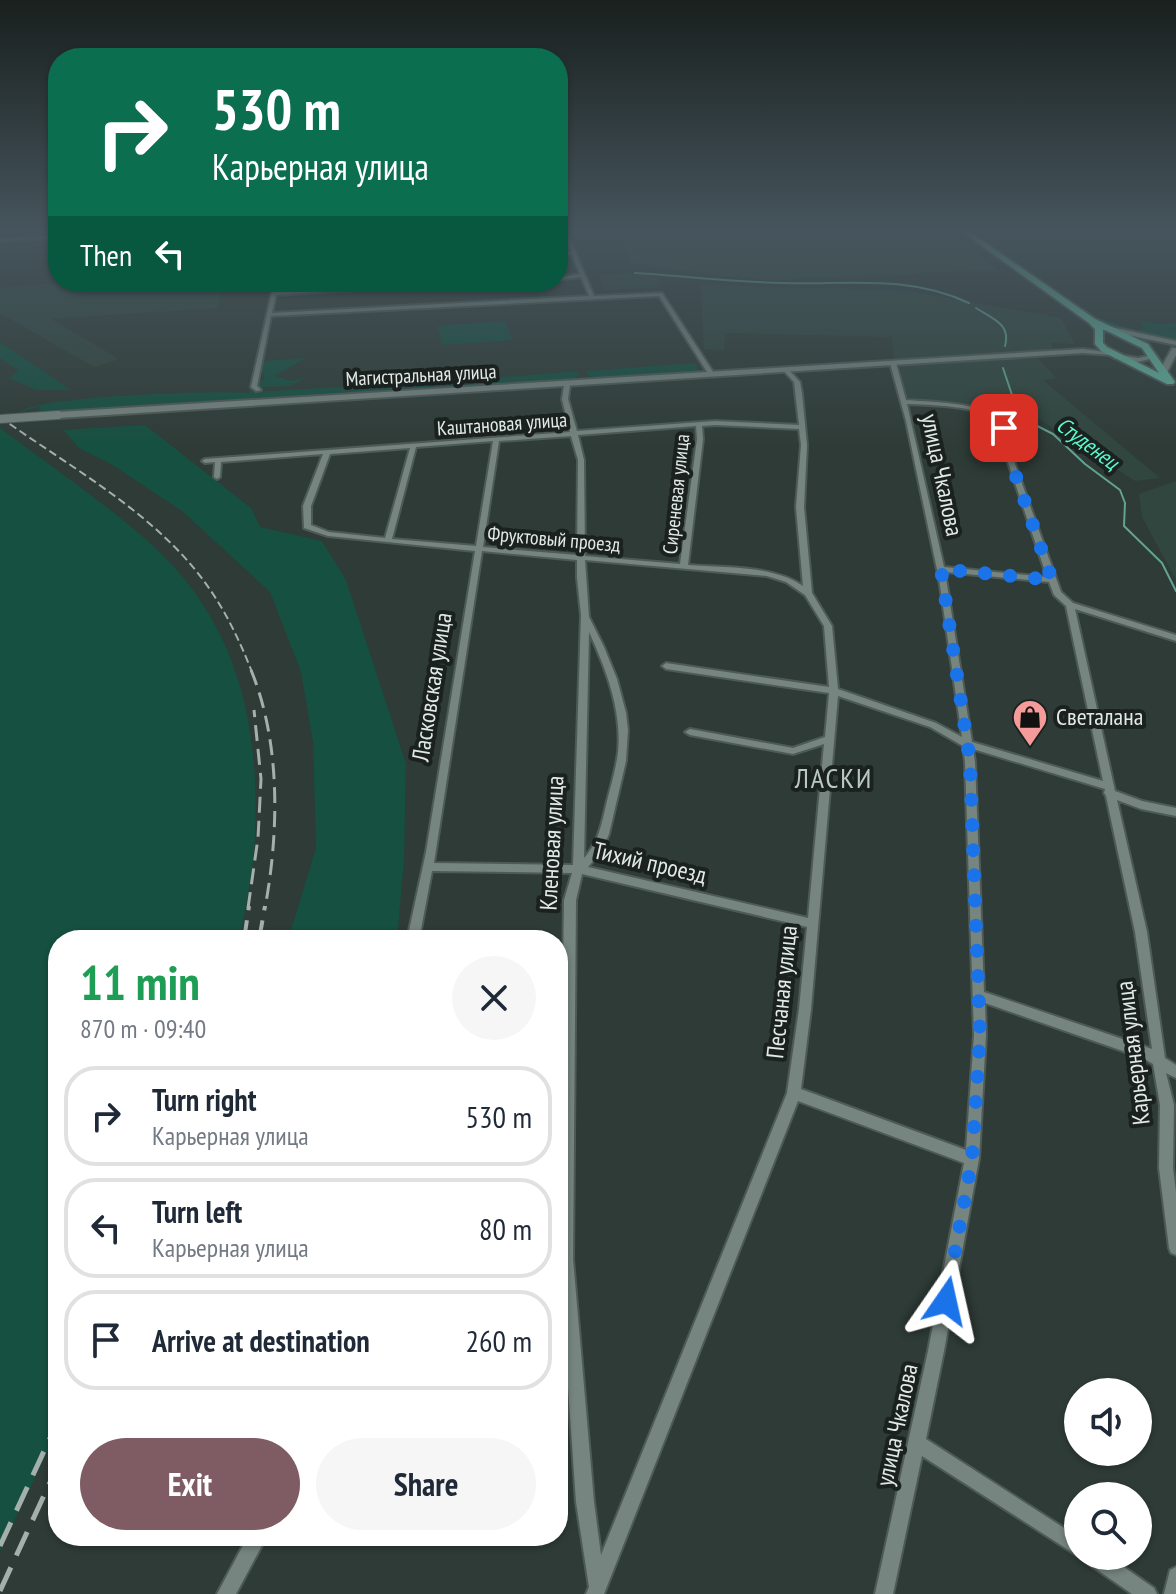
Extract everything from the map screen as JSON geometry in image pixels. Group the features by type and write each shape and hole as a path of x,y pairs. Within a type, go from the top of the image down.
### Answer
{"main road":[{"path":"1066,302 1092,321 1145,346 1173,384"},
{"path":"1092,321 1099,329 1100,342 1114,354 1173,384"},
{"path":"1103,327 1176,347"},
{"path":"1083,351 1100,342 1131,340 1176,347"},
{"path":"1083,351 1138,360 1176,347"},
{"path":"1163,372 1176,347"},
{"name":"Магистральная улица","path":"0,419 567,387 1083,351"}],"street":[{"path":"258,390 254,387 271,302"},
{"path":"268,315 495,302"},
{"path":"665,302 712,375"},
{"name":"улица Чкалова","path":"884,1594 972,1159 979,1074 972,784 941,569 893,363"},
{"name":"Песчаная улица","path":"596,1591 794,1093 805,1009 834,691 828,626 808,593 800,507 804,445 797,382 786,370"},
{"name":"Кленовая улица","path":"567,387 565,399 581,460 585,615 578,869 570,900 568,1080"},
{"name":"Карьерная улица","path":"903,402 983,411 1001,421 1004,428 1002,436 1052,580 1057,593 1070,605 1141,932 1167,1105 1166,1168 1176,1248"},
{"name":"Каштановая улица","path":"205,461 747,422 800,427"},
{"name":"Сиреневая улица","path":"684,566 700,439 699,425"},
{"name":"Ласковская улица","path":"415,930 428,867 496,441"},
{"path":"388,541 413,447"},
{"name":"Фруктовый проезд","path":"327,453 305,514 307,526 319,532 388,541 773,575 789,580 808,593"},
{"path":"217,477 218,460"},
{"path":"941,569 1052,580"},
{"path":"1070,605 1176,638"},
{"path":"578,869 597,854 600,846 623,743 619,710 607,666 585,615"},
{"path":"666,666 834,691 933,725 967,744 1108,789 1141,805 1176,812"},
{"path":"690,732 793,751 830,739"},
{"name":"Тихий проезд","path":"428,867 578,869 811,923"},
{"path":"979,996 1147,1053 1176,1072"},
{"path":"794,1093 972,1159"},
{"name":"Кленовая улица","path":"568,1285 585,1502 596,1591"},
{"path":"916,1442 1064,1538"},
{"path":"226,1594 252,1546"},
{"path":"1113,1570 1148,1594"},
{"path":"1173,1594 1176,1576"}],"shaded area":[{"path":"0,302 218,302 217,308 51,319 119,359 94,367 0,313"},
{"path":"702,302 971,302 1061,318 1075,344 1052,343 1052,350 894,359 892,337 725,333 724,350 704,349"},
{"path":"1038,358 1056,378 1043,380 1160,478 1135,481 1025,410 905,400 900,364"},
{"path":"1176,481 1176,580 1142,517 1139,494"}],"green space":[{"path":"267,302 252,392 352,386 355,389 455,379 460,385 39,412 40,406 20,412 33,406 92,398 167,393 249,393"},
{"path":"1094,316 1136,330 1145,328 1141,323 1143,321 1176,323 1176,329 1142,331 1176,330 1176,341 1112,328"},
{"path":"505,321 512,340 442,345 438,326"},
{"path":"0,342 71,390 36,390 9,378 18,370 0,358"},
{"path":"306,358 274,376 292,381 306,377 291,386 258,387 258,382 264,380 264,374 260,373 264,361"},
{"path":"695,363 699,371 598,378 589,376 585,371"},
{"path":"577,371 579,376 574,379 473,386 468,385 467,380"},
{"path":"145,425 251,508 260,527 322,541 346,580 406,764 404,860 398,930 291,930 316,848 313,742 301,672 270,592 182,511 111,464 79,448 63,430"},
{"path":"0,428 150,543 180,574 204,606 223,641 237,677 247,715 256,795 253,863 242,930 48,930 48,1450 0,1551"}],"waterway":[{"name":"Студенец","path":"976,308 1003,327 1005,346"},
{"name":"Студенец","path":"1003,368 1012,395 1008,411 1053,434 1085,464 1120,490 1125,503 1124,526 1162,563 1176,591"}],"railway":[{"path":"0,417 113,495 167,539 211,591 234,630 252,672"},
{"path":"251,670 268,727 274,788 273,849 265,908"},
{"path":"248,908 258,838 261,779 254,710"},
{"path":"245,930 249,906"},
{"path":"261,930 265,906"},
{"path":"0,1546 48,1443"},
{"path":"0,1591 48,1487"}],"place":[{"name":"Светалана","path":"1030,748"}],"district":[{"name":"ЛАСКИ","path":"834,778"}],"route":[{"path":"946,1301 972,1159 980,1035 972,784 941,569 1052,580 1002,436 1004,428"}]}
